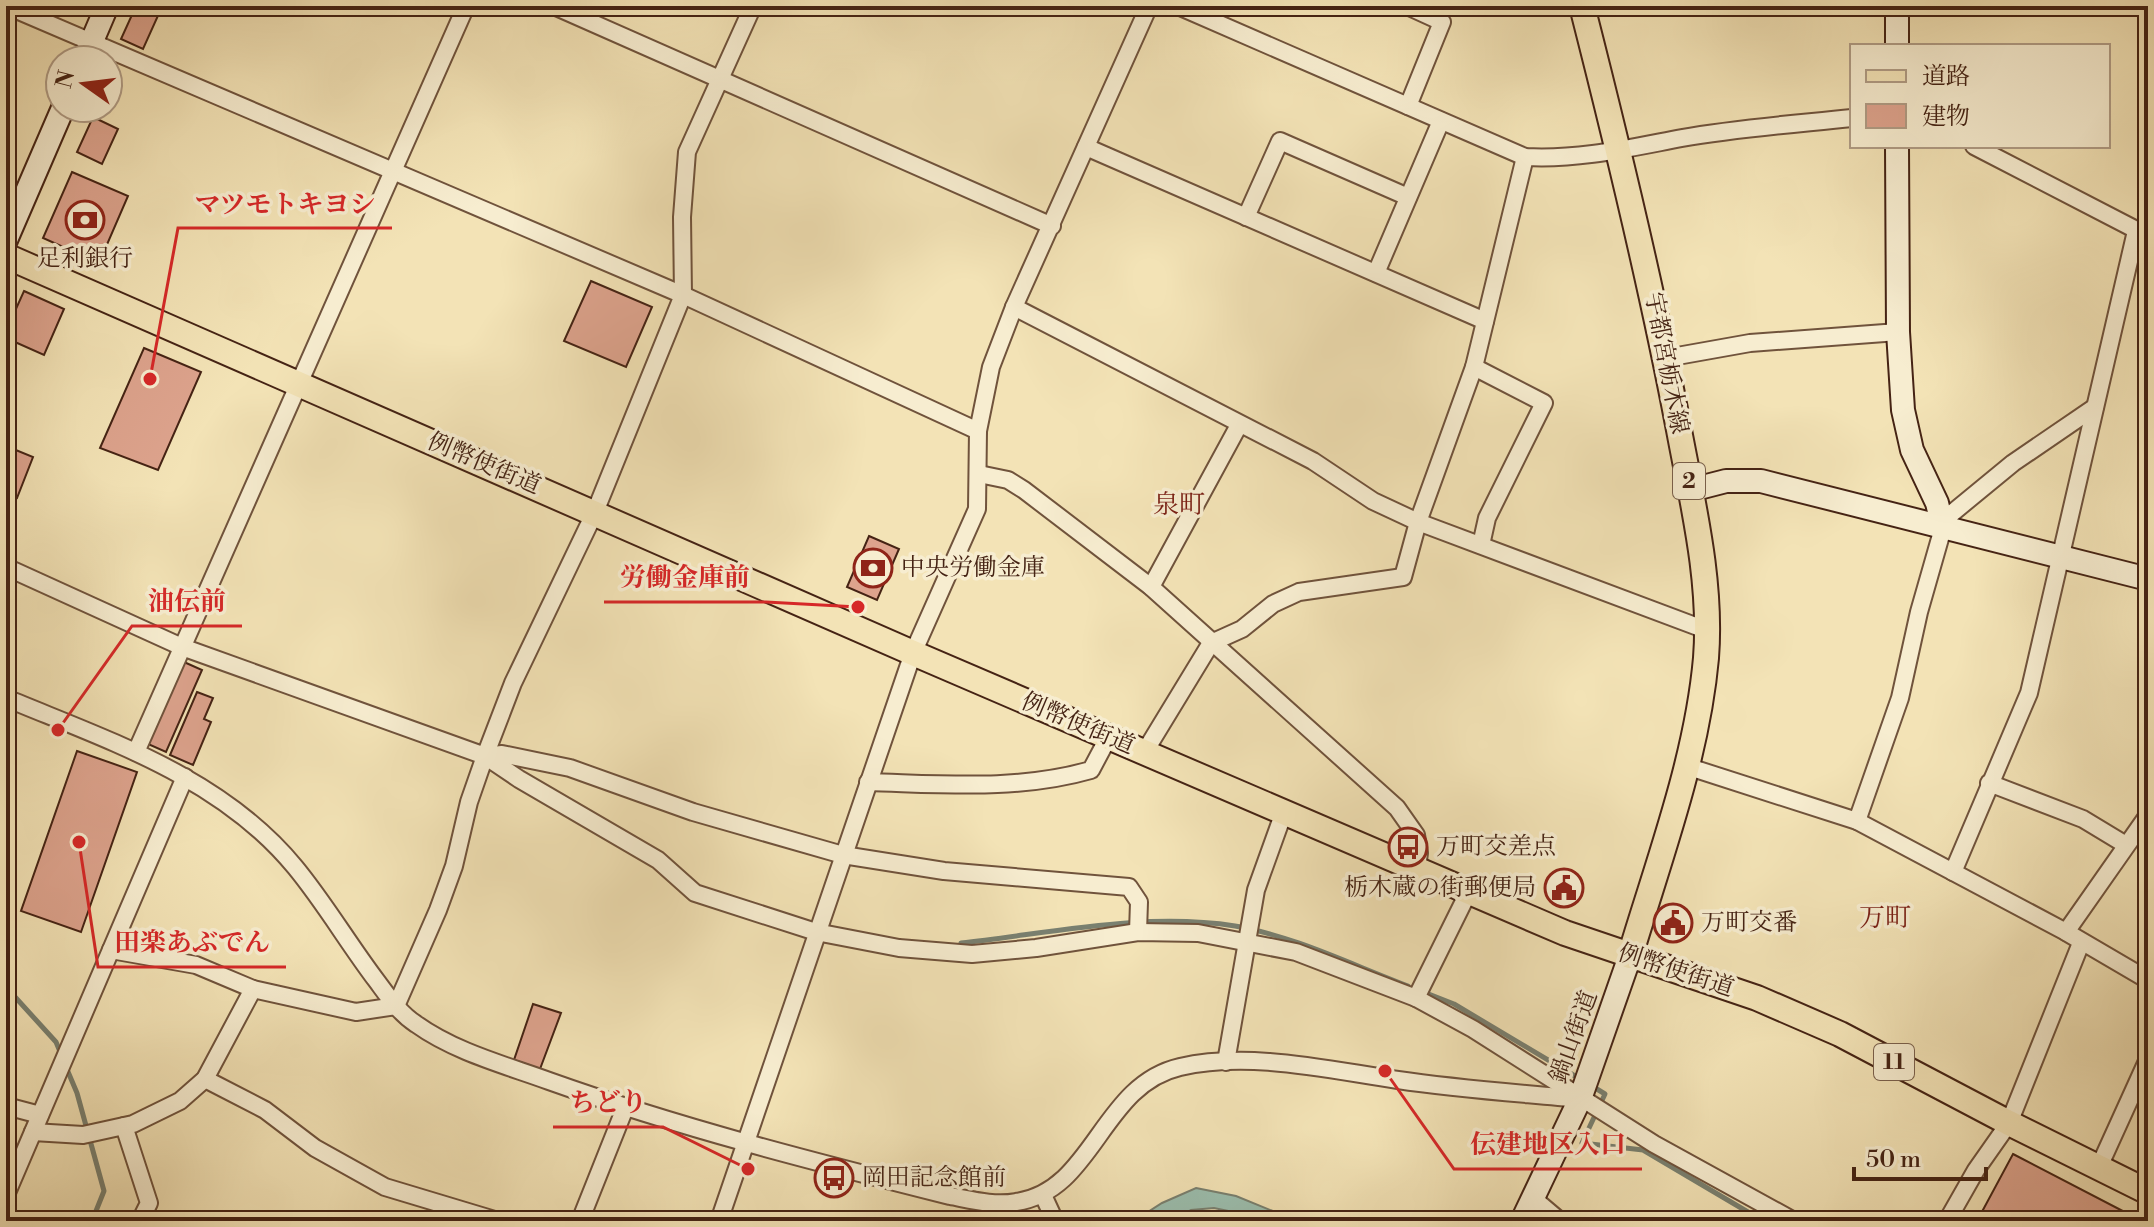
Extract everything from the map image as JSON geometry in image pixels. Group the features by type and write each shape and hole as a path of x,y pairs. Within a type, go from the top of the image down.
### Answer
{"main road":[{"name":"宇都宮栃木線","path":"1582,6 1666,358 1706,591 1699,712 1630,956"},
{"name":"例幣使街道","path":"6,256 1108,738 1579,939 1691,974 1813,1022 2148,1192"}],"street":[{"path":"7,6 75,44"},
{"path":"91,44 107,6"},
{"path":"136,752 466,6"},
{"path":"554,6 1052,226"},
{"path":"396,1006 449,881 469,802 513,683 595,512 683,295 682,217 687,152 753,6"},
{"path":"719,1221 913,653 977,509 978,431 991,367 1014,307 1149,6"},
{"path":"1178,6 1525,157 1553,159 1619,151 1729,131 1850,118"},
{"path":"1407,6 1442,22 1408,106"},
{"path":"1897,6 1897,44"},
{"path":"124,65 392,171 683,295 978,431"},
{"path":"1376,273 1441,121"},
{"path":"6,240 56,124"},
{"path":"1246,217 1280,141 1408,197"},
{"path":"1086,147 1485,321"},
{"path":"1897,148 1898,332 1903,410 1912,450 1937,503 1943,528"},
{"path":"1953,872 2029,693 2095,407 2142,234 1978,148"},
{"path":"1144,753 1211,643 1242,629 1273,604 1299,592 1403,577 1418,522 1474,367 1525,157"},
{"path":"1014,307 1313,461 1373,501 1418,522 1706,630"},
{"path":"1666,358 1750,343 1898,332"},
{"path":"1474,367 1544,403 1487,518 1481,545"},
{"path":"1857,821 1900,698 1919,612 1943,528 1951,514 2013,463 2095,407"},
{"path":"1151,587 1239,425"},
{"path":"979,474 1008,480 1024,490 1151,587 1326,742 1397,808 1416,835 1419,853 1417,868"},
{"path":"1691,490 1726,481 1761,481 2148,579"},
{"path":"6,567 182,647 485,756 658,860 695,893 816,932 899,948 972,954 1036,948 1138,932 1198,933 1296,952 1416,998 1473,1029 1654,1144 1794,1221"},
{"path":"6,698 136,752 229,804 260,830 295,867 396,1006 415,1024 443,1040 625,1108 743,1144 984,1203 1016,1203 1043,1195 1068,1177 1118,1107 1137,1088 1159,1074 1179,1067 1226,1062 1289,1065 1580,1099"},
{"path":"868,782 997,786 1063,778 1091,770 1108,738"},
{"path":"485,756 502,754 570,768 693,812 843,855 944,871 1129,887 1139,902 1138,932"},
{"path":"1686,766 1857,821 2066,932 2148,980"},
{"path":"6,1195 185,777"},
{"path":"1989,783 2083,819 2126,845"},
{"path":"1226,1062 1256,890 1284,812"},
{"path":"2066,932 2148,815"},
{"path":"1416,998 1469,891"},
{"path":"1947,1221 1976,1170 2009,1123 2081,943"},
{"path":"111,950 196,965 253,989 356,1012 396,1006"},
{"name":"鍋山街道","path":"1522,1221 1580,1099 1630,956"},
{"path":"33,1132 83,1135 133,1124 180,1101 205,1079 253,989"},
{"path":"2099,1167 2148,1059"},
{"path":"205,1079 265,1110 315,1148 385,1187 498,1221"},
{"path":"6,1106 40,1115"},
{"path":"580,1221 625,1108"},
{"path":"124,1126 149,1203 140,1221"},
{"path":"1043,1195 1055,1221"},
{"path":"1534,1199 1560,1221"}],"shaded area":[{"path":"1196,1188 1236,1196 1297,1221 1253,1221 1214,1208 1191,1210 1172,1221 1134,1221 1162,1203"}],"building":[{"path":"136,6 161,9 143,49 121,39"},
{"path":"90,124 108,124 118,129 102,164 77,152"},
{"path":"72,172 128,196 99,263 43,238"},
{"path":"591,281 652,307 626,367 564,341"},
{"path":"24,291 64,309 44,355 6,338 6,331"},
{"path":"144,348 201,372 158,470 100,448"},
{"path":"6,446 33,457 17,498 6,494"},
{"name":"中央労働金庫","path":"869,536 899,549 877,600 847,587"},
{"path":"184,662 202,670 166,752 148,744"},
{"path":"197,692 213,698 204,719 211,722 193,765 170,755"},
{"path":"77,751 137,772 81,932 21,911"},
{"path":"533,1004 561,1013 540,1069 514,1060"},
{"path":"2013,1154 2142,1221 1977,1221"}],"waterway":[{"path":"961,943 1132,923 1201,922 1235,926 1279,937 1408,986"},
{"path":"6,987 56,1042 61,1054"},
{"path":"1421,991 1454,1004 1580,1079"},
{"path":"66,1067 77,1093 104,1191 92,1221"},
{"path":"1592,1086 1605,1094 1582,1143 1643,1150 1753,1215 1756,1221"}],"place":[{"name":"足利銀行","path":"85,220"},
{"name":"マツモトキヨシ","path":"150,379"},
{"name":"中央労働金庫","path":"873,568"},
{"name":"労働金庫前","path":"858,607"},
{"name":"油伝前","path":"58,730"},
{"name":"田楽あぶでん","path":"79,842"},
{"name":"万町交差点","path":"1408,847"},
{"name":"栃木蔵の街郵便局","path":"1564,888"},
{"name":"万町交番","path":"1673,923"},
{"name":"伝建地区入口","path":"1385,1071"},
{"name":"ちどり","path":"748,1169"},
{"name":"岡田記念館前","path":"834,1178"}],"district":[{"name":"泉町","path":"1179,505"},
{"name":"万町","path":"1885,918"}]}
